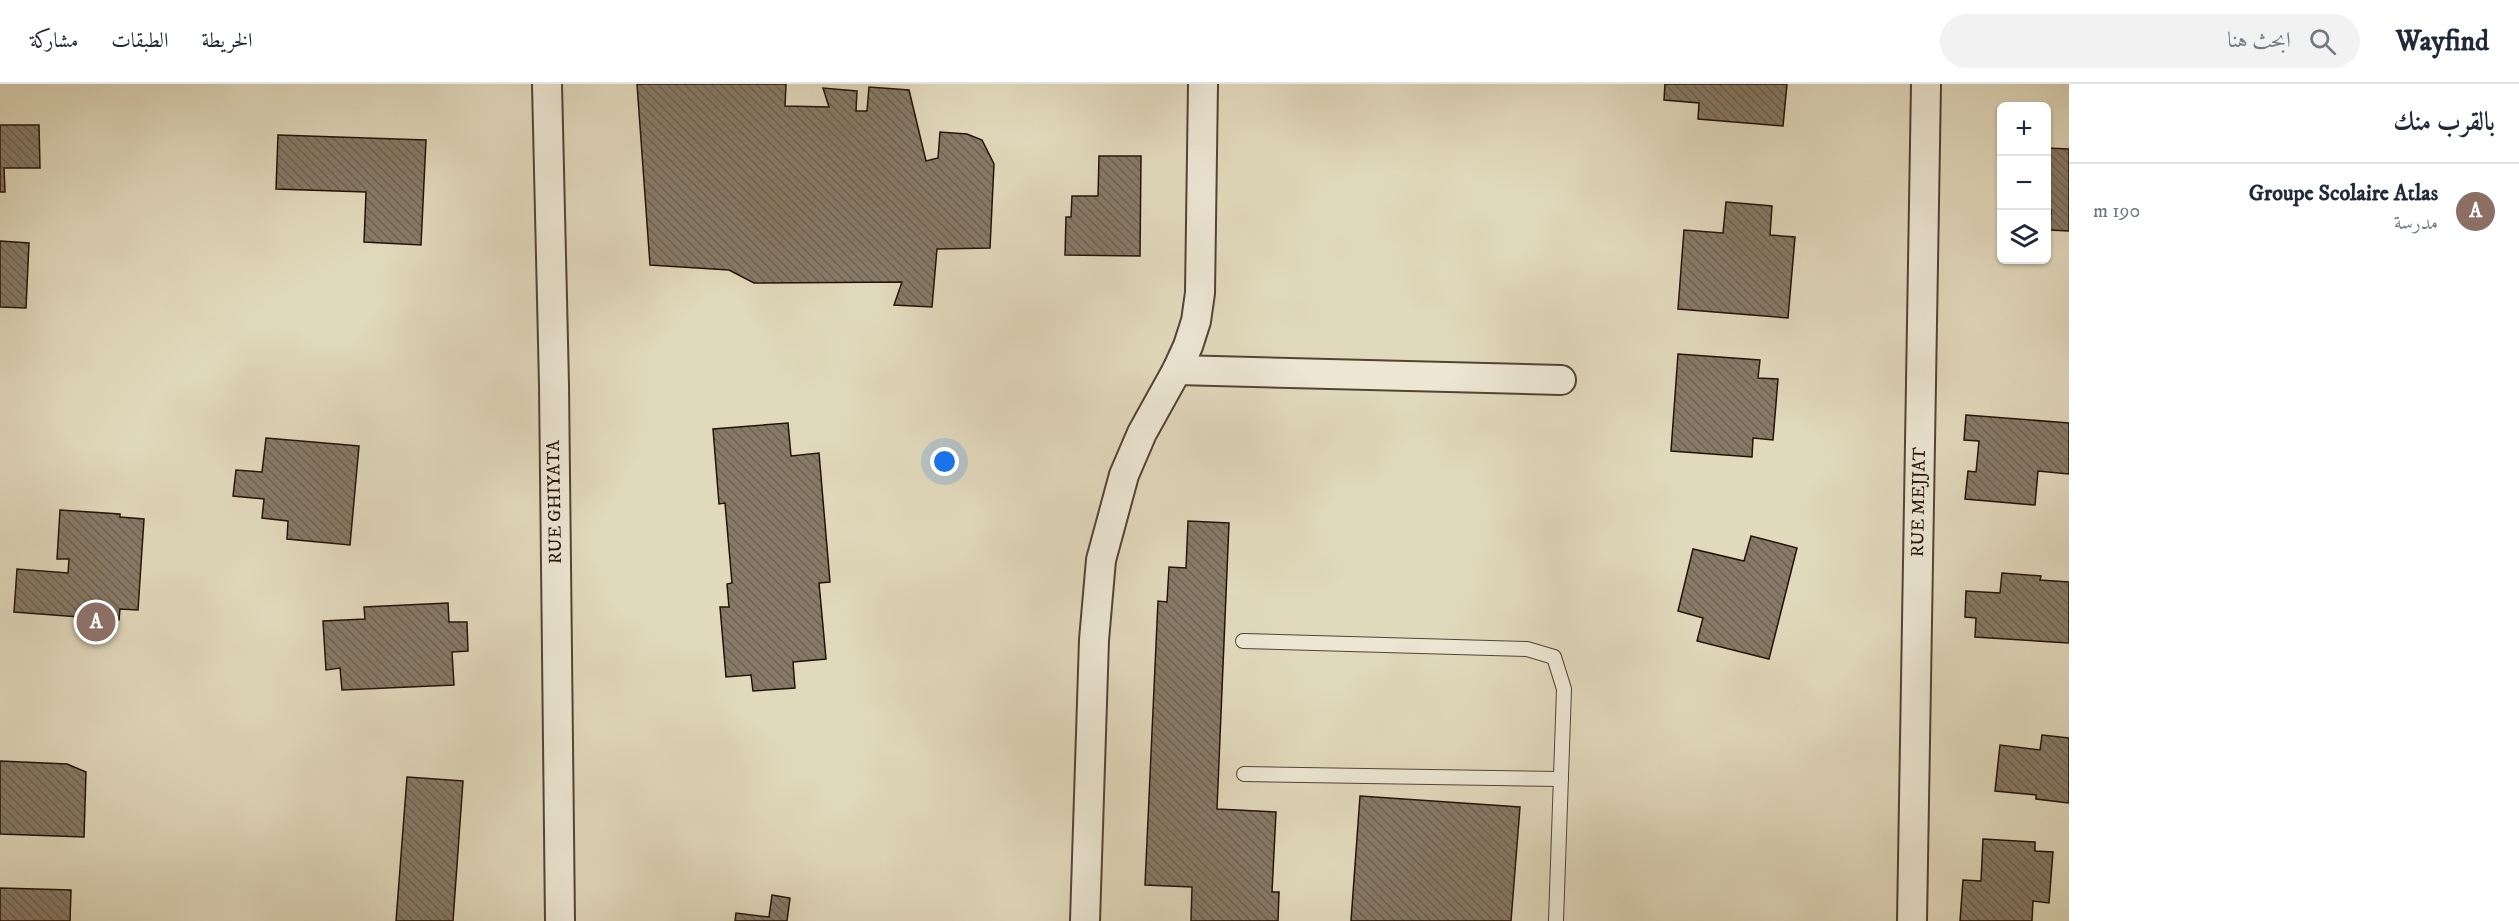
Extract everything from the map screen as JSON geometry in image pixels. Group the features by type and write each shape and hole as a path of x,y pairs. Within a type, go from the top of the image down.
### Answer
{"street":[{"name":"RUE GHIYATA","path":"547,84 554,385 560,921"},
{"path":"1085,921 1094,640 1101,560 1124,476 1142,433 1177,370 1196,321 1200,293 1203,84"},
{"name":"RUE MEJJAT","path":"1912,921 1926,84"},
{"path":"1177,370 1561,380"}],"lane":[{"path":"1243,641 1527,649 1554,657 1564,689 1556,921"},
{"path":"1244,774 1561,779"}],"building":[{"path":"637,84 786,84 785,106 829,107 823,88 857,91 856,111 867,111 869,87 909,90 926,161 938,158 940,132 967,134 982,140 994,164 990,248 937,249 932,307 894,305 902,282 754,283 729,270 650,265"},
{"path":"1665,84 1787,84 1783,126 1698,119 1699,103 1664,100"},
{"path":"0,125 39,125 40,168 4,168 5,192 0,192"},
{"path":"278,135 426,140 421,245 364,242 366,192 276,189"},
{"path":"2051,148 2069,149 2069,231 2051,230"},
{"path":"1099,156 1141,156 1140,256 1065,255 1066,217 1071,217 1072,196 1098,196"},
{"path":"1726,202 1772,206 1770,235 1795,237 1788,318 1678,309 1684,230 1723,233"},
{"path":"0,241 29,243 26,308 0,307"},
{"path":"1678,354 1760,360 1758,378 1778,379 1773,440 1753,438 1752,457 1671,451"},
{"path":"1966,415 2069,423 2069,474 2038,471 2035,505 1965,499 1968,471 1976,472 1979,441 1964,440"},
{"path":"788,423 791,456 819,453 830,582 819,583 826,659 793,662 795,688 753,691 751,675 726,677 720,607 729,607 727,584 732,583 725,503 719,504 713,429"},
{"path":"266,438 359,446 350,545 287,539 288,521 262,518 264,499 233,496 236,470 262,472"},
{"path":"60,510 120,514 120,517 144,519 138,610 120,609 119,620 14,612 17,569 68,573 69,559 57,559"},
{"path":"1188,521 1229,523 1217,809 1276,812 1272,892 1279,892 1278,921 1191,921 1192,887 1145,885 1158,601 1167,602 1169,567 1186,568"},
{"path":"1751,536 1797,548 1769,659 1697,641 1703,618 1678,611 1693,549 1744,561"},
{"path":"2002,573 2041,576 2040,580 2069,582 2069,643 1975,637 1976,618 1965,617 1966,591 2000,593"},
{"path":"448,603 449,622 467,622 468,651 452,652 454,685 342,690 340,668 326,670 323,621 365,619 364,607"},
{"path":"2042,735 2069,738 2069,803 2036,799 2036,795 1995,791 2000,745 2040,750"},
{"path":"0,761 67,764 86,772 84,837 0,834"},
{"path":"407,777 463,781 453,921 396,921"},
{"path":"1360,796 1520,807 1511,921 1351,921"},
{"path":"1983,839 2035,842 2035,851 2053,852 2049,903 2033,901 2032,921 1960,921 1963,880 1981,881"},
{"path":"0,888 71,890 70,921 0,921"},
{"path":"772,895 790,898 787,921 735,921 736,913 769,917"}],"place":[{"name":"Groupe Scolaire Atlas","path":"96,622"}]}
